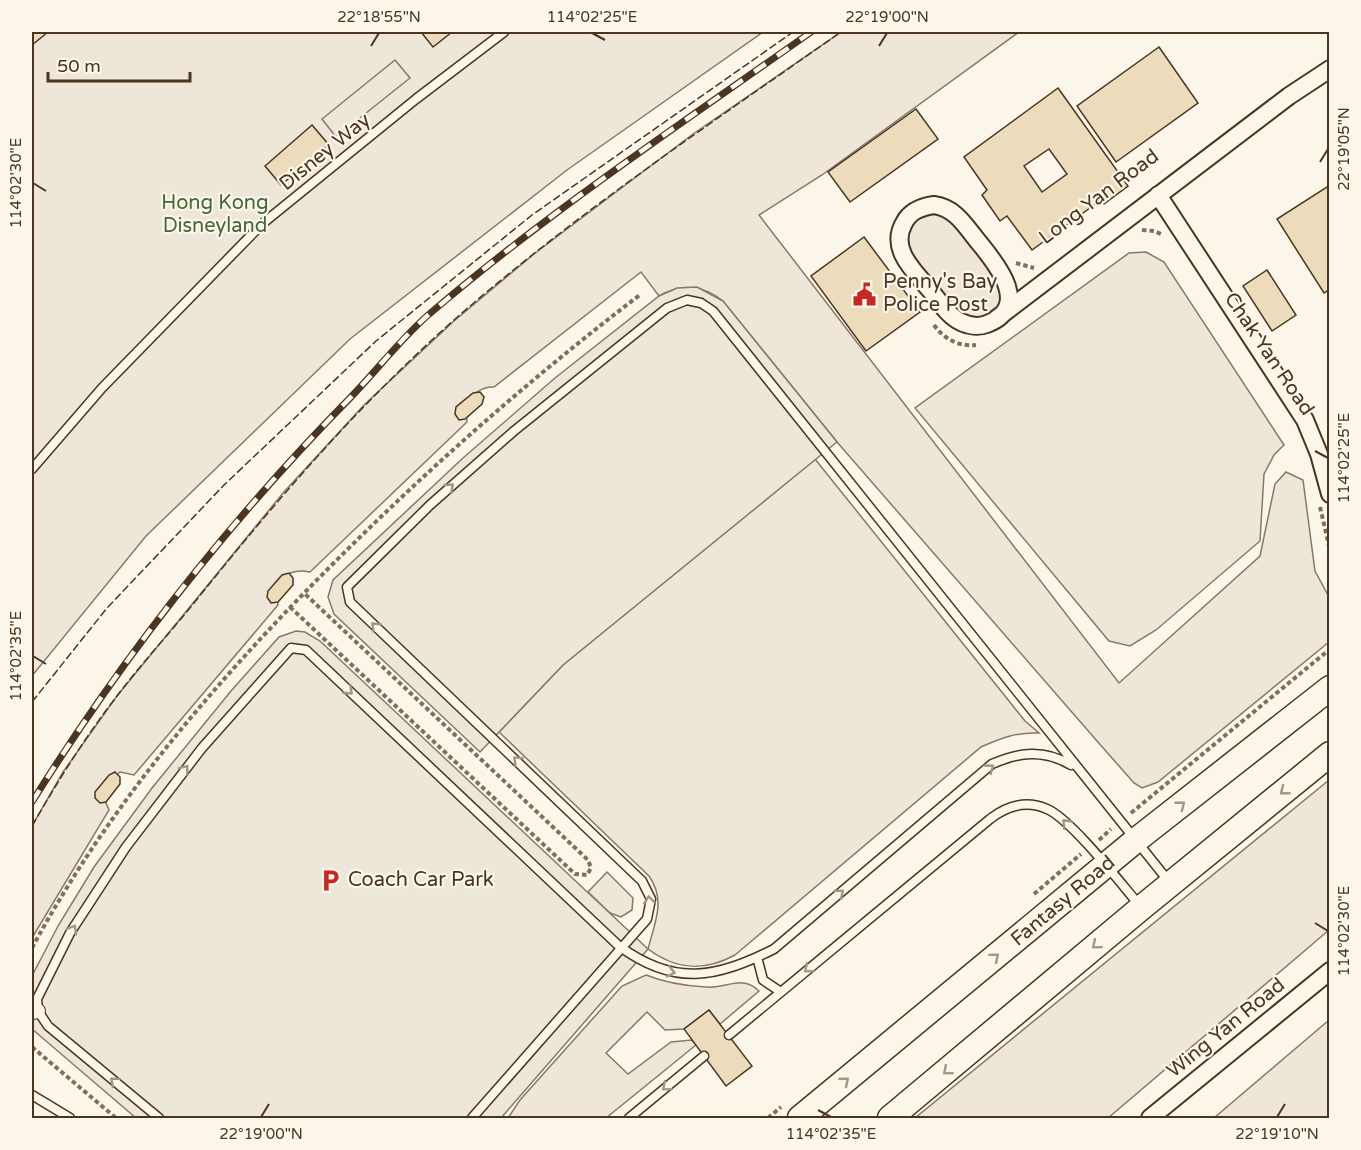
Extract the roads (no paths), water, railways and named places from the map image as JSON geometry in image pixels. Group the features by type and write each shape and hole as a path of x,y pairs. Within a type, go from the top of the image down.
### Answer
{"main road":[{"name":"Fantasy Road","path":"800,1119 1135,841 1329,688"},
{"path":"890,1119 1329,754"}],"street":[{"name":"Long Yan Road","path":"996,319 1040,282 1289,96 1329,69"},
{"name":"Chak Yan Road","path":"1158,195 1305,420 1319,454 1324,497"},
{"path":"1007,265 1006,304 996,319 987,324 968,325 951,316 904,259 899,242 901,228 913,212 923,207 942,207 957,215 1007,265 1015,280 1040,282"},
{"name":"Wing Yan Road","path":"1150,1119 1329,971"}],"lane":[{"name":"Disney Way","path":"32,469 102,388 262,224 416,99 504,32"},
{"path":"472,1119 619,946 646,919 651,899 642,881 350,602 346,593 349,582 514,431 615,347 680,301 701,303 713,311 1170,884"},
{"path":"159,1119 48,1026 35,1012 39,993 70,933 126,847 242,700 287,650 297,647 306,650 619,946 656,968 697,975 718,973 774,949 992,765 1008,757 1035,754 1061,759 1076,768"},
{"path":"729,1035 990,819 1007,808 1026,804 1049,809 1059,815 1141,908"},
{"path":"758,957 763,981 781,992"},
{"path":"629,1119 704,1056"},
{"path":"32,1095 70,1119"}],"railway":[{"path":"32,802 104,694 180,591 263,492 417,325 567,205 811,32"}],"place":[{"name":"Penny's Bay Police Post","path":"865,294"},
{"name":"Coach Car Park","path":"330,880"}],"park label":[{"name":"Hong Kong Disneyland","path":"215,214"}]}
